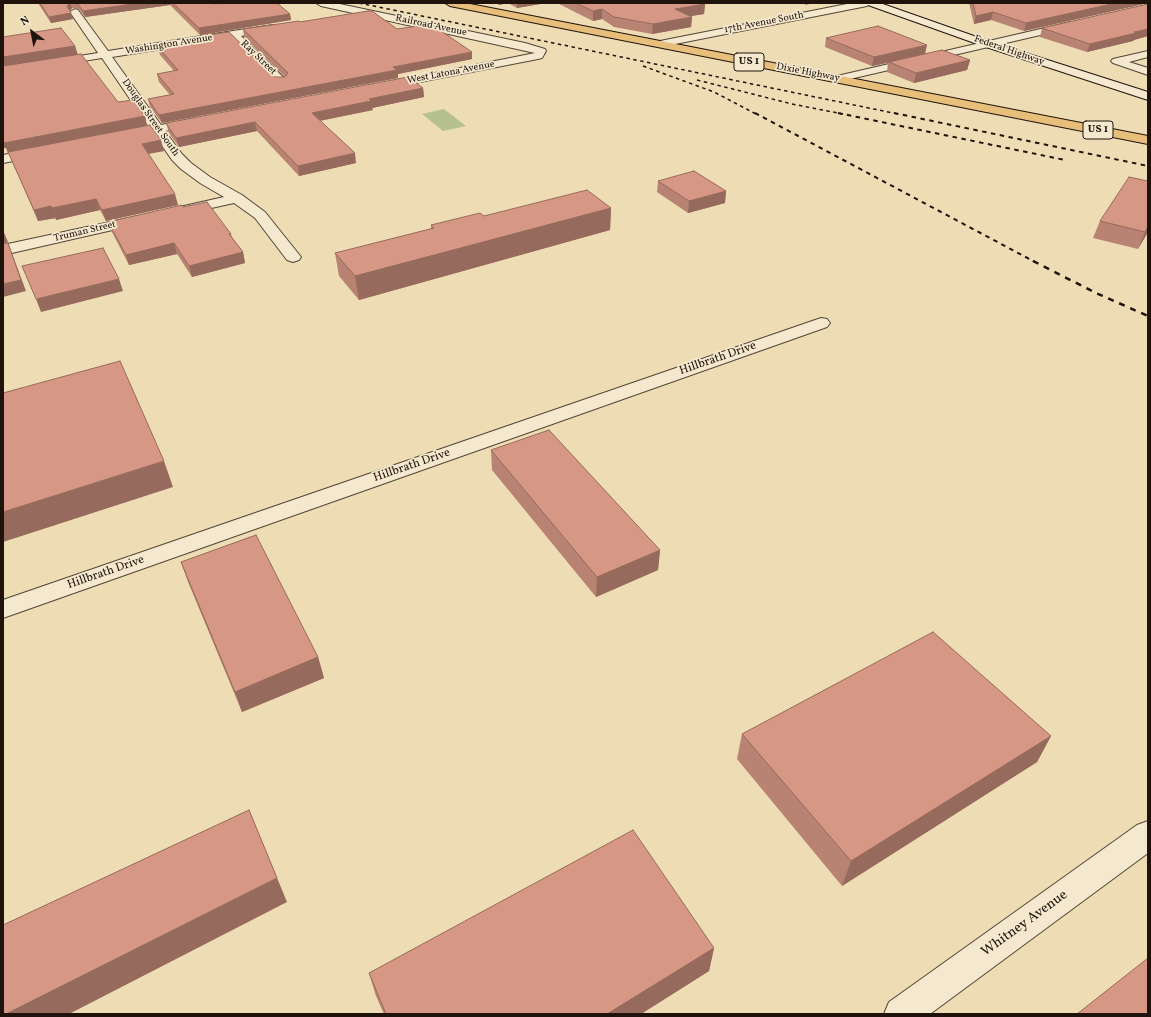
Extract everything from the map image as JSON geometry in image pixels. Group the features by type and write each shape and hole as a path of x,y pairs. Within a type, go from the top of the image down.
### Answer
{"main road":[{"name":"Dixie Highway","path":"450,3 1148,140"}],"street":[{"name":"Railroad Avenue","path":"321,3 541,50"},
{"name":"17th Avenue South","path":"660,44 867,3"},
{"name":"Federal Highway","path":"871,3 987,44 1148,96"},
{"path":"335,18 395,7"},
{"name":"Douglas Street South","path":"75,12 177,157 186,166 205,180 237,198 260,214 294,257"},
{"path":"837,79 1080,23"},
{"name":"Washington Avenue","path":"3,71 280,27"},
{"name":"Ray Street","path":"233,34 282,82"},
{"name":"West Latona Avenue","path":"374,88 538,56 541,50"},
{"path":"1148,54 1117,62 1148,72"},
{"path":"112,138 210,119"},
{"path":"3,159 50,150"},
{"name":"Truman Street","path":"3,250 237,198"},
{"name":"Hillbrath Drive","path":"3,609 821,323"},
{"name":"Whitney Avenue","path":"901,1014 1148,835"}],"green space":[{"path":"444,109 466,126 443,131 422,114"}],"building":[{"path":"40,3 70,3 67,6 71,13 49,17"},
{"path":"77,3 140,3 83,11"},
{"path":"173,3 277,3 290,14 199,28"},
{"path":"576,3 705,4 675,9 692,17 653,24 614,17 602,9 593,11"},
{"path":"973,3 1116,3 1026,23 993,12 976,16"},
{"path":"1148,4 1148,29 1090,44 1042,28"},
{"path":"372,11 397,29 431,24 472,52 393,67 397,70 159,115 148,99 174,94 157,74 178,70 158,47 210,39 207,35 229,32 275,77 285,77 288,73 243,29"},
{"path":"878,26 927,45 874,57 826,38"},
{"path":"61,28 75,46 3,57 3,37"},
{"path":"942,50 970,60 916,73 889,62"},
{"path":"81,54 118,102 133,100 145,116 4,143 3,66"},
{"path":"408,77 423,88 369,99 371,101 312,113 355,153 298,166 255,122 176,138 166,123"},
{"path":"150,125 161,140 142,144 175,194 102,210 96,199 34,210 8,152"},
{"path":"694,171 726,191 689,201 658,181"},
{"path":"1129,177 1148,181 1148,226 1145,232 1100,221"},
{"path":"587,190 611,208 355,276 335,253 434,228 431,225 480,213 484,216"},
{"path":"207,202 243,252 189,266 174,243 126,255 108,222 182,205 183,207"},
{"path":"8,243 21,280 3,284 3,244"},
{"path":"103,248 119,279 36,299 22,266"},
{"path":"120,361 164,461 3,512 3,393"},
{"path":"549,430 660,550 597,577 491,450"},
{"path":"256,535 318,657 235,692 181,562"},
{"path":"933,632 1051,736 851,861 742,734"},
{"path":"249,810 277,878 6,1014 3,1014 3,925"},
{"path":"633,830 714,948 607,1014 386,1014 369,973"},
{"path":"1148,958 1148,1014 1077,1014"}],"railway":[{"path":"359,3 898,114"},
{"path":"643,66 714,92 756,114"},
{"path":"697,80 792,104 840,113"},
{"path":"755,113 1035,262"},
{"path":"840,113 1065,160"},
{"path":"894,113 1148,166"},
{"path":"1033,261 1096,293 1148,316"}]}
